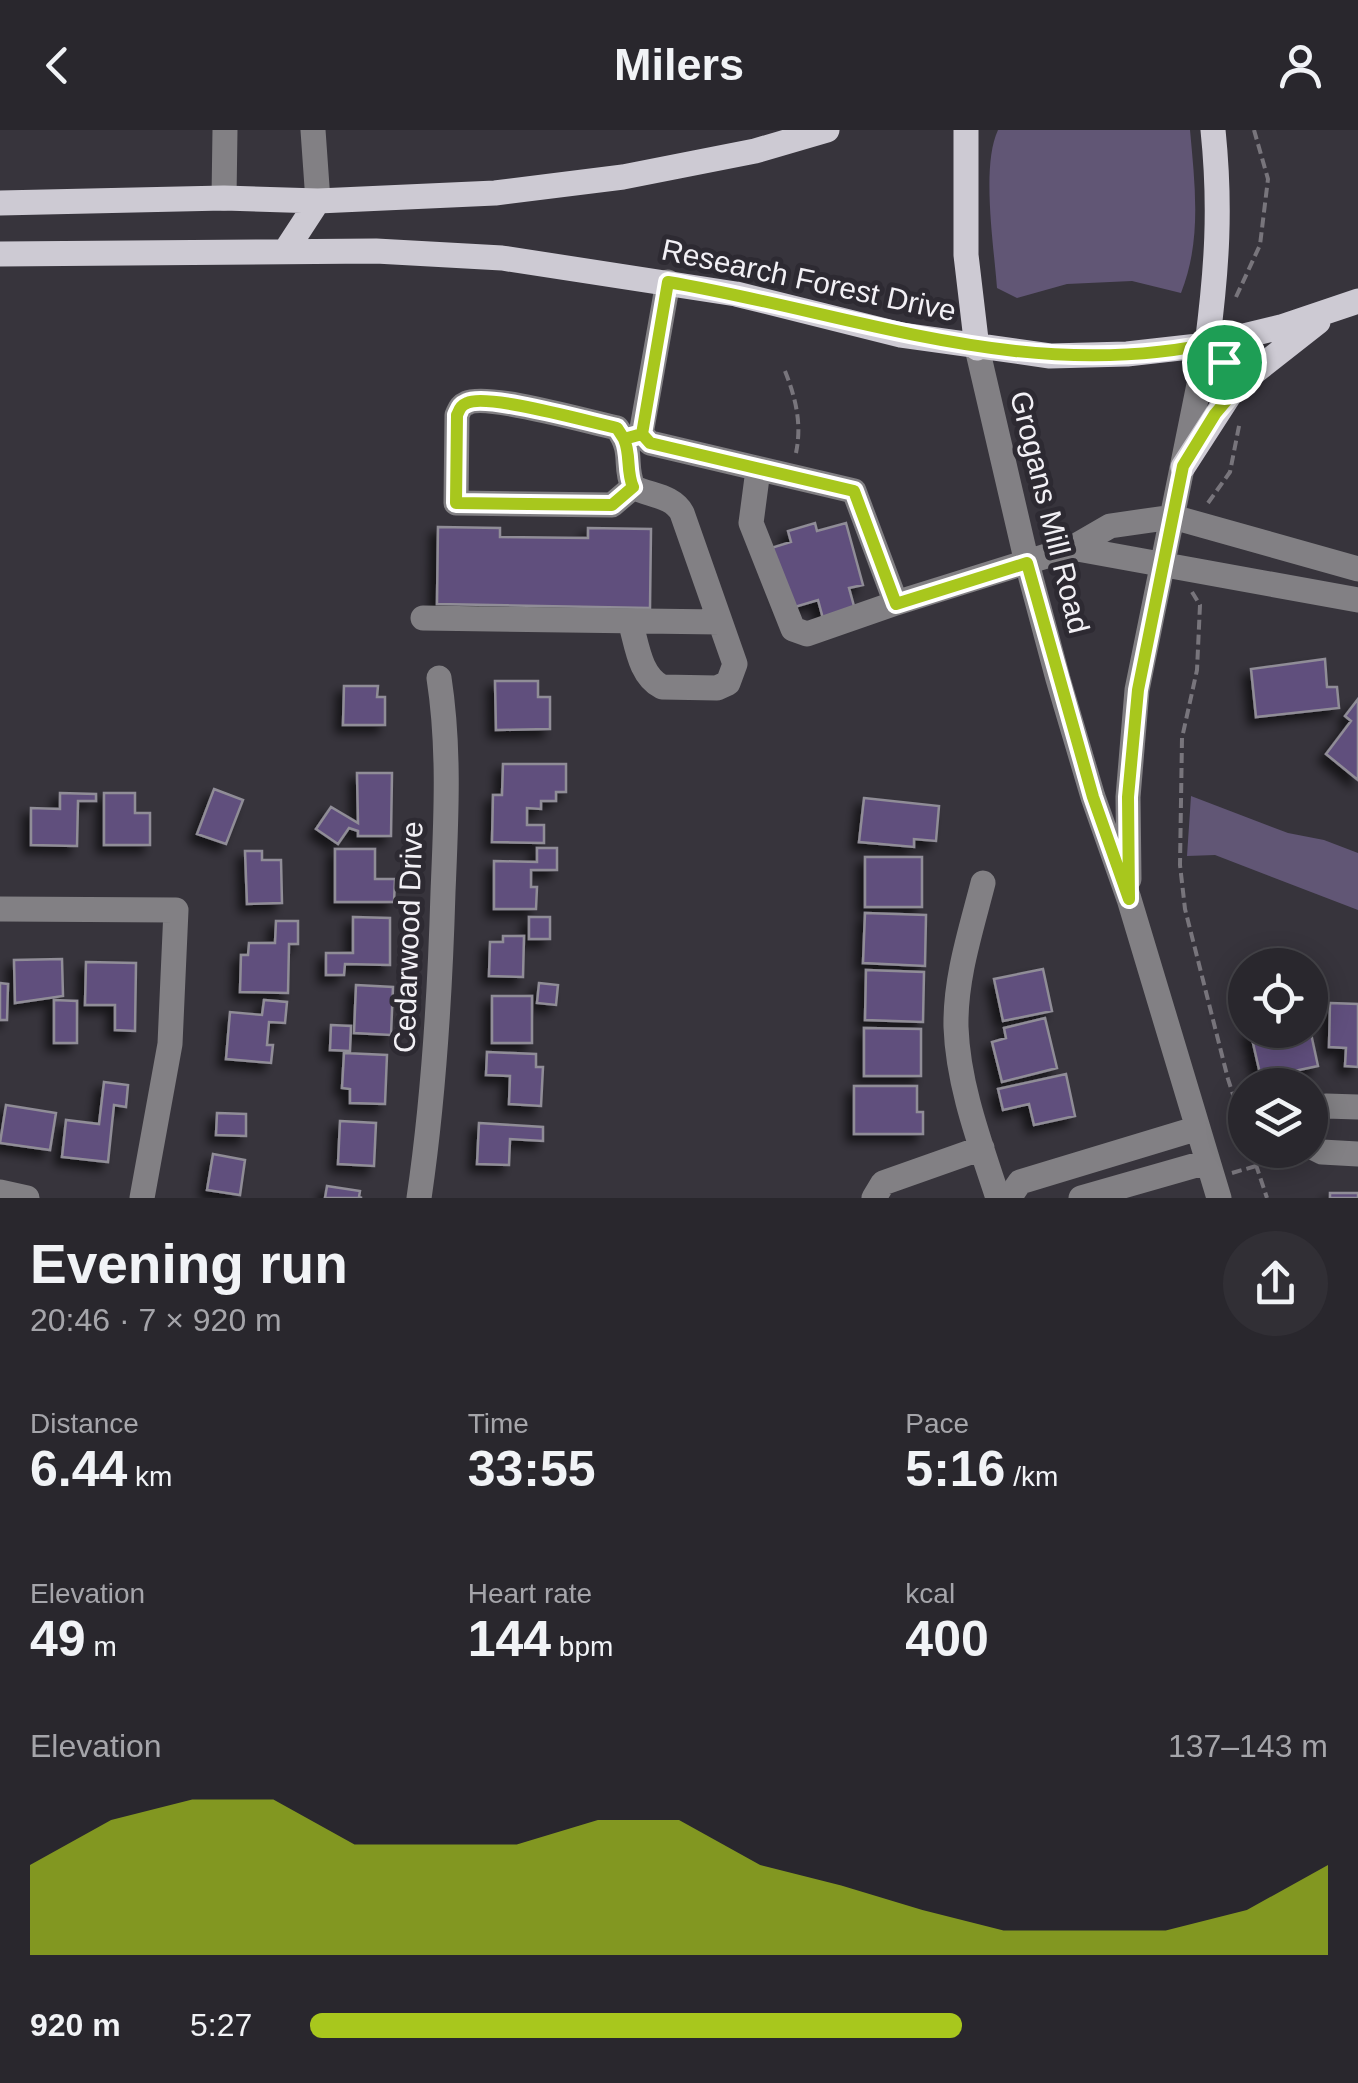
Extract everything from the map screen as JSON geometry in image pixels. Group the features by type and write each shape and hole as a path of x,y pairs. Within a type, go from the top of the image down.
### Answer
{"main road":[{"path":"0,203 224,198 318,201 495,193 623,177 755,151 827,130"},
{"name":"Grogans Mill Road","path":"966,130 966,255 978,348"},
{"name":"Grogans Mill Road","path":"1207,344 1218,262 1213,130"},
{"path":"286,250 318,201"},
{"name":"Research Forest Drive","path":"0,254 286,250 502,258 736,294 901,335 1050,356 1126,354 1207,344 1281,327 1347,305"},
{"path":"1183,466 1215,414 1242,382 1347,305"}],"street":[{"path":"224,198 225,130"},
{"path":"313,130 318,201"},
{"path":"630,621 644,669 654,683 662,687 717,688 728,683 735,664 677,504 633,487 629,478 633,436 668,282"},
{"name":"Grogans Mill Road","path":"1129,899 1128,797 1138,690 1176,567 1185,520 1183,466 1207,344"},
{"name":"Grogans Mill Road","path":"978,348 1027,563 1093,797 1129,899 1219,1198"},
{"path":"633,487 612,505 456,503 457,415 470,401 502,402 617,428 650,443 854,491 896,604"},
{"path":"758,470 752,523 792,629 807,634 1072,548 1110,526 1185,520 1358,569"},
{"path":"1072,548 1358,600"},
{"path":"423,618 720,622"},
{"name":"Cedarwood Drive","path":"419,1198 440,993 446,789 439,678"},
{"path":"983,884 964,958 956,1027 970,1110 998,1198"},
{"path":"0,909 176,910 170,1044 142,1198"},
{"path":"1328,1106 1358,1107"},
{"path":"1009,1198 1020,1182 1196,1128"},
{"path":"874,1198 883,1183 982,1148"},
{"path":"1328,1152 1358,1154"},
{"path":"1081,1198 1206,1162"},
{"path":"0,1192 27,1198"}],"path":[{"path":"1235,299 1260,245 1268,179 1254,130"},
{"path":"785,371 800,429 791,477"},
{"path":"1185,520 1199,513 1230,472 1246,390 1242,382"},
{"path":"1176,567 1200,605 1197,670 1182,738 1180,865 1185,909 1228,1079"},
{"path":"1257,1168 1266,1198"}],"shaded area":[{"path":"998,130 1190,130 1194,233 1181,293 1132,281 1067,284 1017,298 997,288 989,185"},
{"path":"1191,796 1288,833 1324,840 1358,853 1358,910 1215,855 1187,856"}],"building":[{"path":"815,523 817,531 846,523 863,585 849,588 857,617 825,626 818,600 788,609 771,548 791,542 788,531"},
{"path":"438,527 500,528 500,537 588,538 588,528 651,529 650,608 437,604"},
{"path":"1325,659 1327,687 1337,687 1339,708 1256,717 1251,669"},
{"path":"495,681 538,681 538,697 550,697 550,729 496,730"},
{"path":"344,686 378,686 377,697 385,697 385,725 343,725"},
{"path":"1358,699 1358,780 1326,754 1351,721 1345,716"},
{"path":"503,764 566,764 566,792 556,792 556,801 541,801 541,809 527,808 527,825 544,825 544,843 492,842 493,795 502,795"},
{"path":"357,773 392,773 391,836 358,836 358,831 349,828 338,844 316,829 331,807 358,823"},
{"path":"214,789 243,800 226,844 197,834"},
{"path":"60,793 96,794 96,801 78,801 77,846 31,845 31,808 60,809"},
{"path":"104,793 135,793 135,813 150,813 150,845 104,845"},
{"path":"864,798 939,806 936,841 914,839 914,847 859,842"},
{"path":"537,848 557,848 557,870 531,870 531,887 537,887 536,909 494,909 494,861 537,862"},
{"path":"335,849 375,849 375,879 395,879 394,902 335,902"},
{"path":"245,851 262,851 262,860 281,860 282,903 247,904"},
{"path":"865,857 922,857 922,907 865,907"},
{"path":"865,913 926,915 925,966 863,963"},
{"path":"353,917 390,918 390,965 345,964 344,975 326,975 326,953 353,953"},
{"path":"529,917 550,917 550,939 529,939"},
{"path":"276,921 298,921 298,944 289,944 288,993 240,992 241,955 248,955 249,943 275,943"},
{"path":"503,936 524,936 523,977 489,976 490,942 503,942"},
{"path":"62,959 63,996 15,1003 14,960"},
{"path":"86,962 136,963 135,1031 115,1030 115,1005 85,1005"},
{"path":"1043,969 1052,1011 1003,1021 994,979"},
{"path":"866,970 924,972 923,1022 865,1020"},
{"path":"0,983 8,984 7,1020 0,1020"},
{"path":"539,983 558,985 556,1005 537,1003"},
{"path":"356,985 393,987 391,1035 354,1033"},
{"path":"492,996 532,996 532,1043 492,1043"},
{"path":"54,1000 77,1001 77,1043 54,1043"},
{"path":"264,1000 287,1002 285,1023 269,1022 267,1045 273,1045 271,1063 226,1059 230,1012 262,1015"},
{"path":"1330,1003 1358,1004 1358,1067 1345,1066 1346,1048 1329,1047"},
{"path":"1045,1018 1057,1068 1002,1082 992,1042 1006,1038 1004,1028"},
{"path":"331,1025 351,1026 350,1051 330,1050"},
{"path":"864,1028 921,1029 921,1076 864,1076"},
{"path":"1254,1048 1314,1048 1318,1066 1308,1068 1259,1068"},
{"path":"487,1052 536,1054 536,1067 543,1067 541,1106 509,1104 510,1076 486,1075"},
{"path":"344,1053 387,1055 385,1104 350,1103 350,1089 342,1088"},
{"path":"1066,1074 1075,1116 1034,1125 1029,1104 1003,1110 998,1089"},
{"path":"104,1082 128,1085 126,1107 114,1105 108,1162 62,1157 66,1120 99,1124"},
{"path":"854,1086 917,1086 917,1112 923,1112 923,1134 854,1134"},
{"path":"6,1105 56,1113 50,1150 0,1143"},
{"path":"217,1113 246,1114 246,1136 216,1135"},
{"path":"340,1121 376,1123 374,1166 338,1164"},
{"path":"479,1123 543,1127 543,1141 510,1139 509,1165 477,1164"},
{"path":"213,1154 245,1160 240,1195 207,1190"},
{"path":"327,1186 360,1191 362,1198 325,1198"},
{"path":"1330,1193 1358,1193 1358,1198 1330,1198"}],"route":[{"path":"1224,362 1223,341 1126,354 1050,356 978,348 901,335 736,294 668,282 642,434 624,439 630,453 629,478 633,487 612,505 456,503 457,415 470,401 502,402 617,428 624,439 642,434 650,443 854,491 896,604 1027,563 1093,797 1129,899 1128,797 1138,690 1183,466 1215,414 1242,382 1224,362"}]}
